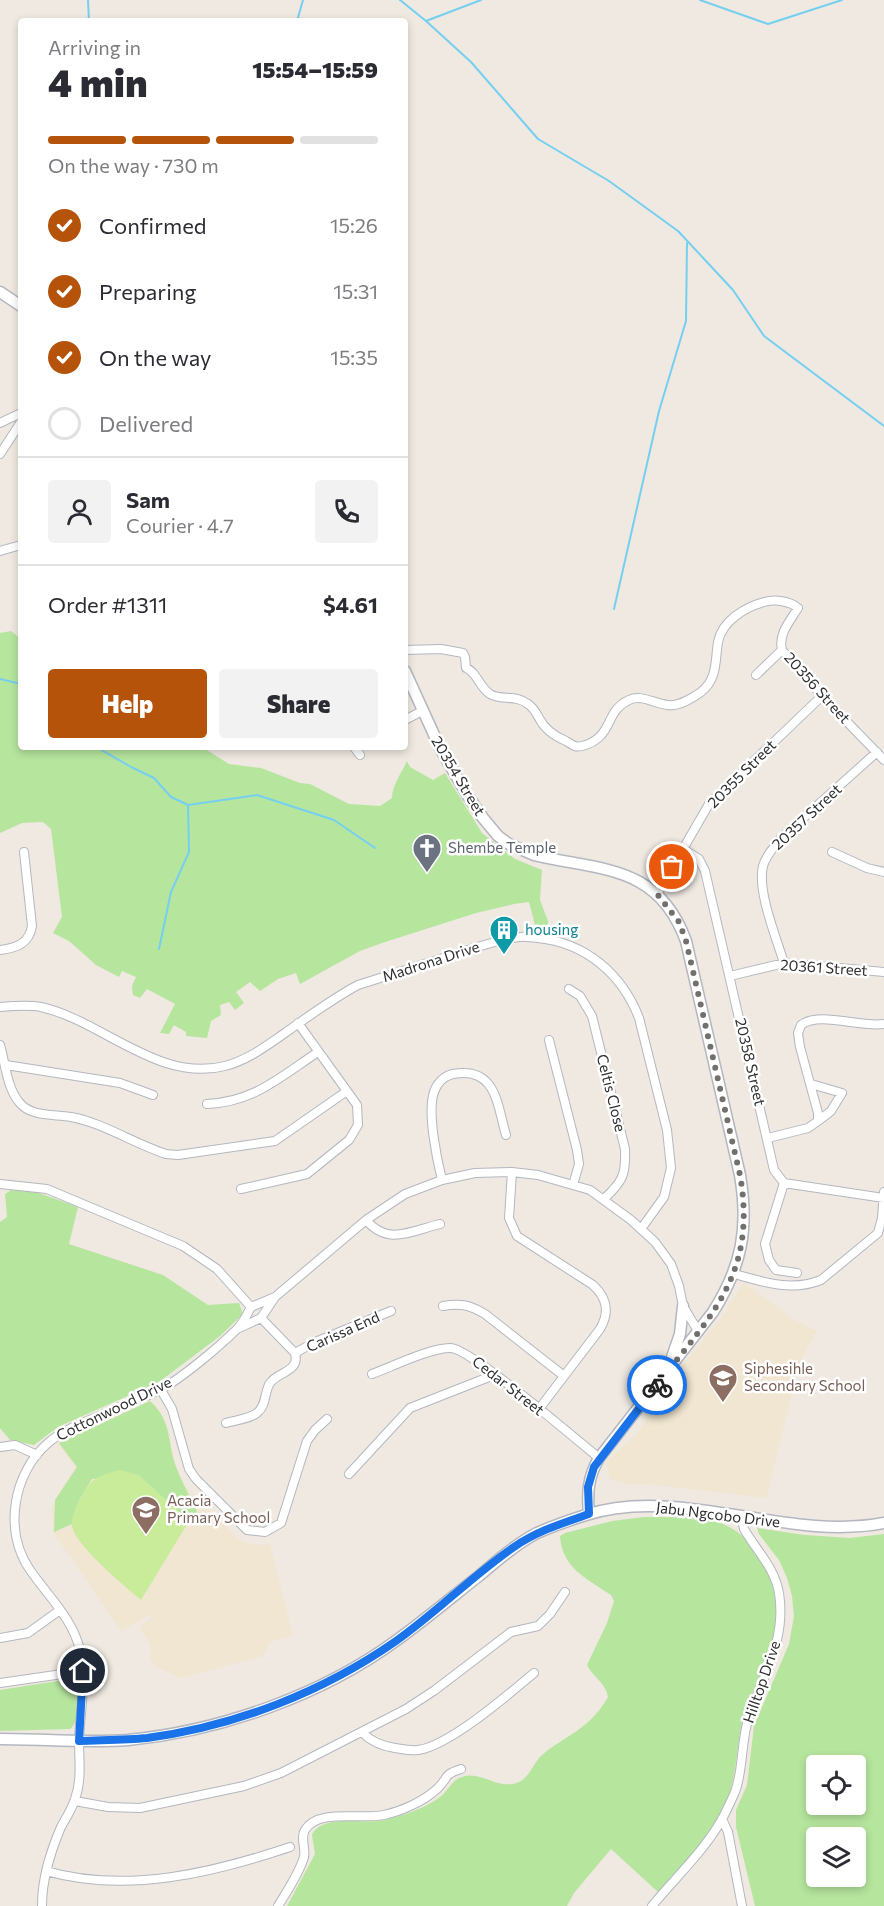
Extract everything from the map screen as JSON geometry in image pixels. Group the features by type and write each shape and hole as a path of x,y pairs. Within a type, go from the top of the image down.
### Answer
{"street":[{"path":"0,292 18,304"},
{"path":"0,423 18,414"},
{"path":"0,454 18,427"},
{"path":"0,551 18,546"},
{"name":"20356 Street","path":"408,650 441,649 463,653 466,668 472,671 482,687 491,695 506,698 514,696 529,704 548,731 575,747 599,739 616,709 627,701 638,698 670,706 700,692 710,682 715,671 720,636 741,611 768,601 789,603 798,608 783,632 782,650 822,696 884,760"},
{"path":"756,675 782,650"},
{"name":"20354 Street","path":"408,678 422,711 468,796 498,836 522,851 534,855 629,875 657,894 679,922 686,941 740,1175 745,1220 741,1252 734,1274 719,1304 663,1377"},
{"name":"20355 Street","path":"657,894 715,797 822,696"},
{"path":"408,718 422,711"},
{"path":"356,750 360,755"},
{"name":"20357 Street","path":"784,963 761,887 763,864 768,853 782,838 877,752"},
{"name":"20358 Street","path":"683,849 699,859 705,871 774,1170 784,1183"},
{"path":"0,950 19,946 31,932 24,852"},
{"path":"832,852 867,868 884,872"},
{"name":"Madrona Drive","path":"0,1007 38,1006 58,1012 158,1061 185,1067 224,1066 243,1060 338,995 358,985 497,941 522,937 564,943 588,954 610,971 621,982 639,1018 671,1153 669,1182 660,1203 641,1229"},
{"name":"20361 Street","path":"730,976 784,963 884,972"},
{"name":"Celtis Close","path":"569,989 580,996 592,1016 625,1149 626,1165 622,1180 604,1199"},
{"path":"818,1121 811,1084 800,1047 798,1034 801,1025 814,1019 884,1024"},
{"path":"241,1189 307,1174 349,1140 358,1125 357,1105 298,1023"},
{"path":"549,1040 579,1164 573,1185"},
{"path":"0,1045 17,1100 28,1110 81,1119 166,1154 178,1155 275,1141 347,1091"},
{"path":"207,1104 229,1102 256,1094 318,1052"},
{"path":"6,1065 120,1083 153,1095"},
{"path":"442,1180 435,1148 432,1102 438,1083 444,1078 454,1074 471,1073 486,1080 494,1093 506,1135"},
{"path":"768,1138 808,1128 828,1115 842,1093 811,1084"},
{"path":"512,1172 509,1218 517,1236 593,1285 606,1304 607,1313 600,1329 539,1409"},
{"name":"Cottonwood Drive","path":"42,1906 46,1871 57,1836 75,1801 80,1779 79,1741 83,1671 81,1651 75,1634 60,1610 28,1569 17,1538 14,1520 15,1502 20,1482 37,1455 48,1443 66,1431 160,1389 196,1364 238,1329 260,1317 275,1297 366,1220 405,1194 442,1180 475,1173 512,1172 538,1175 590,1190 604,1199 655,1242 671,1264 683,1306 698,1331"},
{"path":"734,1274 777,1285 791,1286 820,1280 878,1233 884,1196 784,1183 765,1244 769,1260 777,1271 797,1273"},
{"path":"0,1184 47,1189 183,1246 217,1269 252,1308"},
{"path":"366,1220 377,1232 391,1235 440,1224"},
{"name":"Cottonwood Drive","path":"238,1329 252,1308 275,1297"},
{"path":"443,1306 458,1303 472,1306 564,1377"},
{"path":"589,1514 590,1475 599,1458 663,1377 680,1334 683,1306"},
{"path":"252,1308 262,1307 260,1317"},
{"path":"252,1308 250,1318 260,1317"},
{"name":"Carissa End","path":"295,1353 391,1311"},
{"path":"226,1423 259,1412 264,1404 270,1383 293,1367 296,1359 295,1353 260,1317"},
{"name":"Cedar Street","path":"372,1374 438,1350 452,1348 465,1353 599,1458"},
{"path":"350,1474 410,1408 494,1375"},
{"path":"160,1389 172,1409 185,1458 192,1474 245,1528 259,1533 272,1530 281,1523 307,1441 327,1419"},
{"path":"0,1447 15,1445 37,1455"},
{"name":"Jabu Ngcobo Drive","path":"0,1739 79,1741 150,1737 242,1717 280,1703 347,1671 396,1640 514,1547 538,1533 589,1514 658,1507 821,1526 862,1526 884,1523"},
{"name":"Hilltop Drive","path":"652,1906 705,1845 722,1819 735,1791 747,1722 771,1664 780,1610 776,1580 744,1529 743,1524 747,1517"},
{"path":"75,1801 108,1807 140,1808 244,1786 303,1764 406,1709 435,1690 505,1635 538,1626 566,1592"},
{"path":"0,1638 28,1633 60,1610"},
{"path":"0,1683 83,1671"},
{"path":"362,1732 375,1743 389,1747 412,1750 428,1747 486,1712 534,1673"},
{"path":"278,1906 304,1857 303,1835 306,1828 329,1817 372,1817 398,1812 428,1796 440,1786 448,1774 460,1768"},
{"path":"722,1819 728,1832 742,1906"},
{"path":"46,1871 90,1880 156,1880 222,1866 290,1847"}],"shaded area":[{"name":"Siphesihle Secondary School","path":"744,1282 793,1319 817,1331 800,1361 766,1498 647,1484 625,1484 610,1479 606,1461 638,1433 669,1382 721,1318"},
{"name":"Acacia Primary School","path":"150,1401 160,1411 169,1433 176,1468 186,1487 240,1540 254,1545 270,1544 293,1635 270,1642 263,1656 181,1678 155,1666 150,1658 151,1647 140,1626 152,1618 151,1614 121,1631 53,1532 53,1514 51,1513 55,1500 75,1467 57,1443"}],"green space":[{"path":"11,631 18,637 18,750 207,750 229,764 261,768 300,783 310,784 349,804 380,806 392,798 395,784 407,761 410,767 433,780 445,773 482,833 515,859 542,870 540,900 548,921 547,932 537,932 529,902 476,913 360,951 300,984 296,973 278,979 260,991 250,982 236,992 244,1003 235,1010 229,1002 220,1005 221,1015 211,1021 207,1038 186,1036 186,1032 174,1025 169,1034 160,1033 175,1004 147,989 140,998 133,995 132,986 136,977 122,971 119,977 96,965 69,941 53,933 62,917 51,829 43,822 22,823 0,833 0,633"},
{"path":"11,1190 36,1192 78,1207 69,1244 163,1275 208,1305 239,1303 243,1314 220,1336 159,1382 58,1427 34,1445 10,1440 0,1428 0,1222 7,1217 5,1194"},
{"path":"150,1401 163,1417 177,1469 199,1516 189,1521 138,1475 92,1479 77,1506 72,1524 54,1532 55,1500 77,1467 59,1443"},
{"path":"120,1470 138,1475 189,1521 141,1600 90,1554 81,1543 72,1525 75,1510 90,1483 105,1474"},
{"path":"644,1517 699,1519 717,1522 732,1528 755,1550 764,1565 771,1581 776,1614 775,1630 769,1651 742,1721 733,1779 726,1803 710,1830 658,1892 611,1849 574,1893 567,1906 287,1906 315,1854 312,1835 317,1828 334,1822 377,1821 406,1814 434,1801 456,1780 466,1776 480,1777 505,1784 517,1783 526,1777 543,1754 595,1715 608,1697 605,1688 587,1665 607,1623 614,1601 611,1595 584,1577 570,1564 565,1556 560,1536 612,1521"},
{"path":"757,1528 805,1535 850,1538 884,1534 884,1906 755,1906 736,1827 736,1810 747,1785 754,1726 789,1644 794,1616 792,1596 779,1560"},
{"path":"70,1679 77,1684 80,1695 78,1715 70,1729 0,1731 0,1690"}],"waterway":[{"path":"88,0 89,18"},
{"path":"298,18 303,0"},
{"path":"400,0 471,62 538,139 609,181 678,231 733,290 764,336 884,426"},
{"path":"426,21 481,0"},
{"path":"700,0 768,24 842,0"},
{"path":"614,609 659,411 686,321 687,243"},
{"path":"0,679 18,683"},
{"path":"101,750 154,778 171,797 188,805 257,795 334,820 375,848"},
{"path":"159,949 171,892 189,852 188,805"}],"way so far":[{"path":"657,1385 713,1312 729,1286 741,1252 745,1220 740,1175 686,941 679,922 657,894 672,867"}],"place":[{"name":"Shembe Temple","path":"427,874"},
{"name":"housing","path":"504,956"},
{"name":"Siphesihle Secondary School","path":"723,1404"},
{"name":"Acacia Primary School","path":"146,1536"}],"route":[{"path":"83,1671 79,1741 126,1740 183,1731 242,1717 321,1684 364,1661 396,1640 514,1547 538,1533 589,1514 588,1487 594,1467 657,1385"}]}
